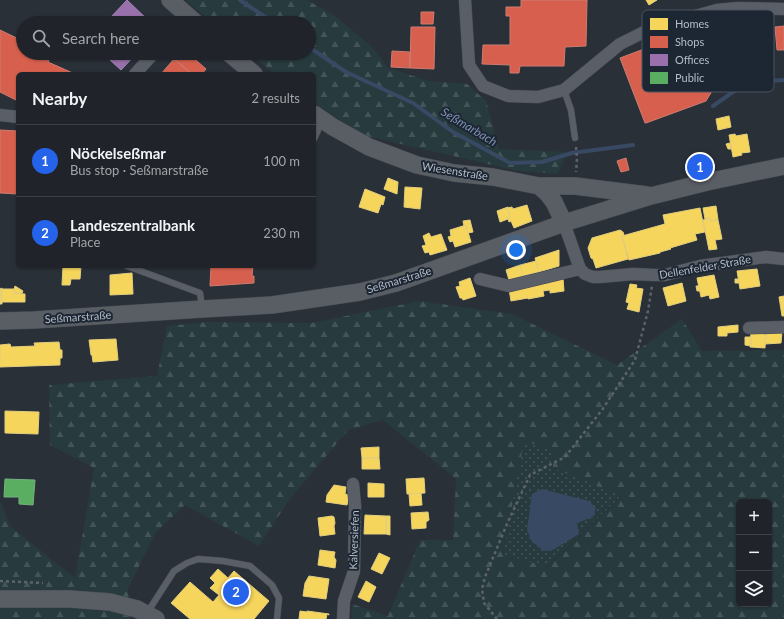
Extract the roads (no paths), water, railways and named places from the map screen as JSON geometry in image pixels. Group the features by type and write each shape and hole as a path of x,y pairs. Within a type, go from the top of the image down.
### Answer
{"street":[{"path":"170,0 184,16"},
{"path":"464,0 469,65 483,86 508,96 538,98 564,90 620,44 642,33"},
{"path":"704,10 719,5 738,8 784,9"},
{"path":"137,72 148,60"},
{"path":"237,60 252,72"},
{"path":"0,116 16,117"},
{"name":"Wiesenstraße","path":"319,117 369,148 417,165 454,173 493,177 539,186 575,186 652,196"},
{"name":"Seßmarstraße","path":"0,321 272,305 360,292 396,283 564,223 652,196 707,182 784,166"},
{"path":"480,278 508,286 580,269 572,243 554,202 548,193 539,186"},
{"name":"Dellenfelder Straße","path":"580,269 585,274 593,277 633,274 665,275 700,266 766,256 784,259"},
{"path":"749,328 784,327"},
{"name":"Kalversiefen","path":"343,619 344,601 354,571 355,506 353,484"},
{"path":"0,599 70,599 110,602 137,609 151,617"}],"lane":[{"path":"564,90 571,110 575,138"},
{"path":"316,130 319,117"},
{"path":"132,268 200,293 202,309"},
{"path":"151,617 174,571 187,563 198,559 223,561 250,566 272,585 279,598 277,619"}],"water":[{"path":"542,489 589,501 596,508 593,517 577,523 579,534 553,550 544,551 532,542 527,530 532,494"}],"waterway":[{"name":"Seßmarbach","path":"240,0 264,16"},
{"name":"Seßmarbach","path":"316,52 346,72 413,103 453,132 510,163 542,162 572,153 633,145"},
{"name":"Seßmarbach","path":"774,81 784,80"},
{"name":"Seßmarbach","path":"713,106 733,92"}],"place":[{"name":"Nöckelseßmar","path":"700,167"},
{"name":"Landeszentralbank","path":"236,592"}]}
